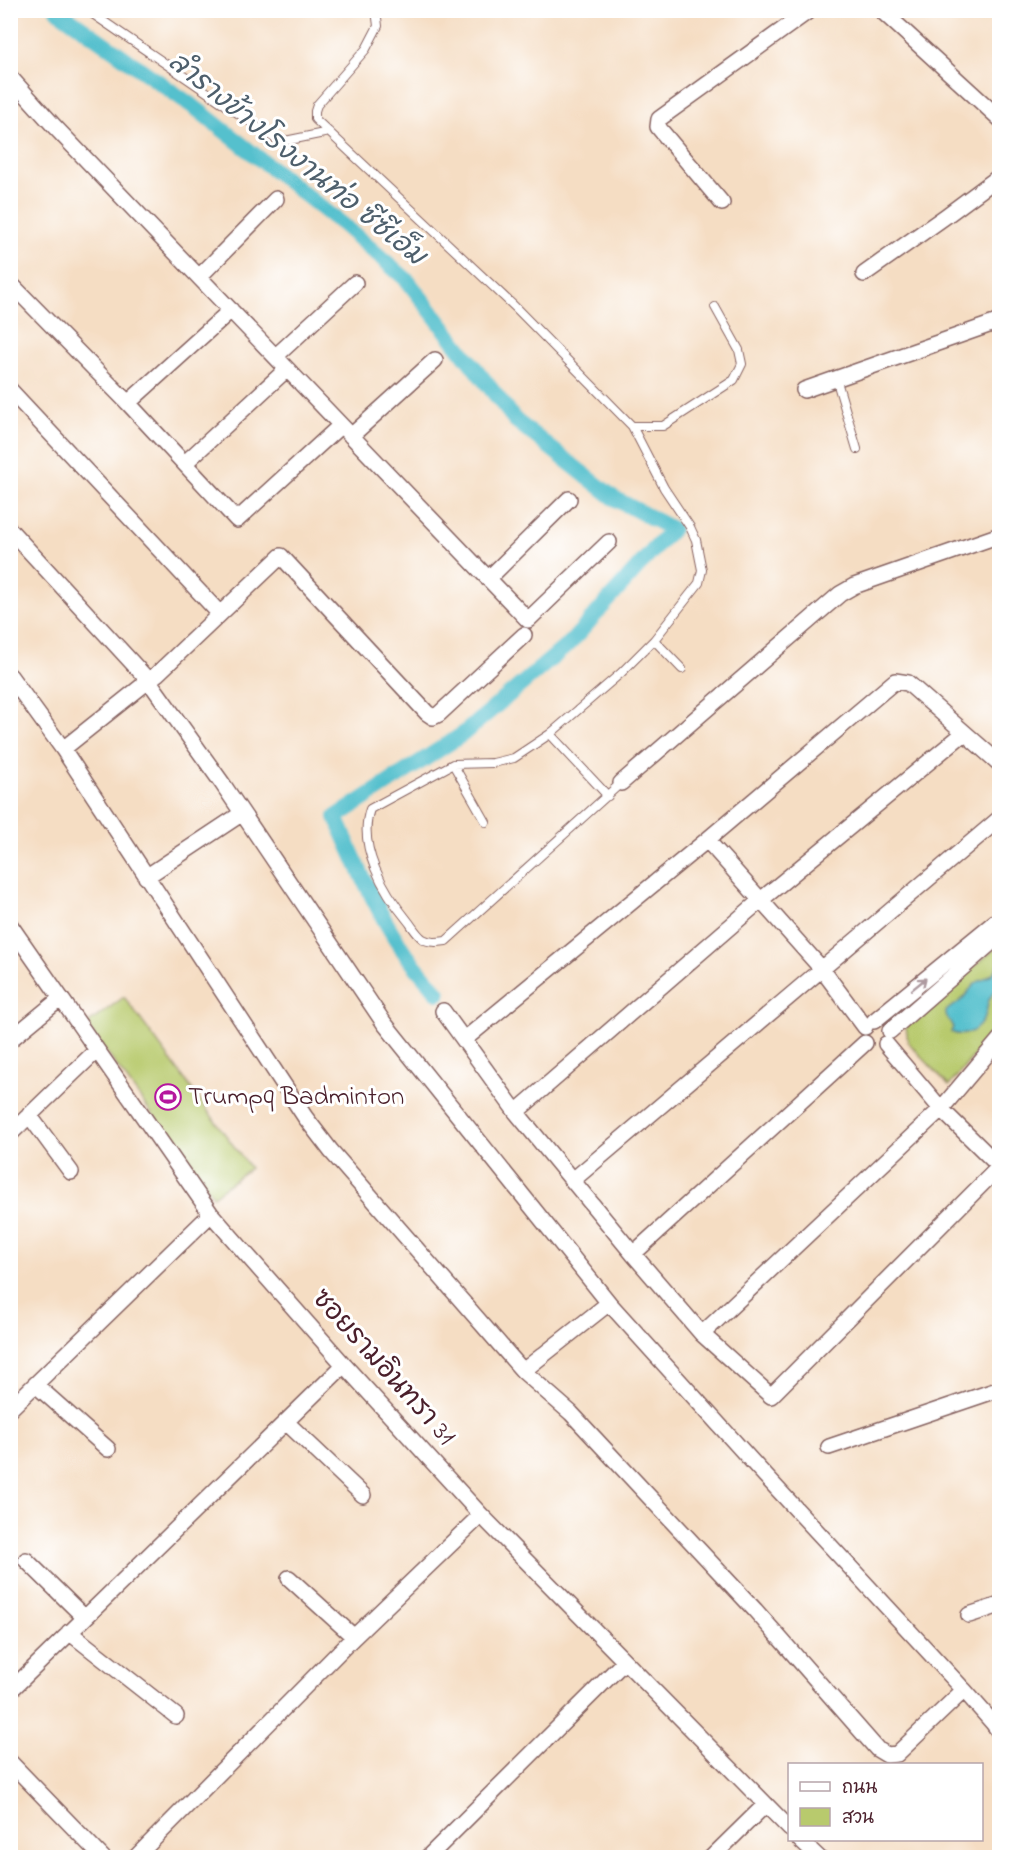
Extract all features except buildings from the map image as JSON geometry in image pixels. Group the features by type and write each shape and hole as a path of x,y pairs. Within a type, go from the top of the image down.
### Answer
{"street":[{"path":"722,203 658,127 659,119 810,10"},
{"path":"881,10 999,119"},
{"path":"10,77 54,126 528,620 609,542"},
{"path":"864,273 999,176"},
{"path":"199,277 276,199"},
{"path":"10,283 128,403 237,520 435,360"},
{"path":"276,356 354,283"},
{"path":"128,403 231,310"},
{"path":"804,390 999,321"},
{"path":"185,463 287,369"},
{"path":"10,390 220,614"},
{"path":"488,579 569,499"},
{"path":"10,530 149,681 384,1023 609,1303 766,1478 964,1690 999,1733"},
{"path":"621,783 840,594 854,586 999,535"},
{"path":"63,749 149,681 281,556 433,717 524,635"},
{"path":"10,676 63,749 146,877 331,1151 524,1371 571,1413 762,1619 877,1749 887,1755 897,1754 964,1690"},
{"path":"465,1040 895,681 908,683 999,764"},
{"path":"516,1112 762,899 964,733"},
{"path":"146,877 241,814"},
{"path":"573,1180 999,818"},
{"path":"707,840 762,899 870,1024"},
{"path":"999,918 870,1024 862,1034 865,1043 878,1048 999,935"},
{"name":"ซอยรามอินทรา 31","path":"10,925 211,1214 481,1515 788,1828"},
{"path":"10,1040 61,998"},
{"path":"443,1011 516,1112 633,1254 702,1334 771,1396 999,1166 941,1109 888,1038 882,1022 870,1024"},
{"path":"702,1334 941,1109 999,1039"},
{"path":"633,1254 865,1043"},
{"path":"10,1134 97,1050"},
{"path":"29,1115 71,1172"},
{"path":"10,1409 37,1386 211,1214"},
{"path":"524,1371 609,1303"},
{"path":"10,1691 345,1365"},
{"path":"37,1386 108,1449"},
{"path":"829,1448 999,1389"},
{"path":"286,1422 363,1496"},
{"path":"135,1857 354,1637 481,1515"},
{"path":"26,1560 84,1617"},
{"path":"289,1578 354,1637"},
{"path":"969,1615 999,1605"},
{"path":"69,1632 176,1716"},
{"path":"427,1857 624,1662"},
{"path":"10,1762 103,1857"},
{"path":"711,1857 765,1805"},
{"path":"803,1841 819,1857"}],"lane":[{"path":"87,10 274,138 285,141 329,132"},
{"path":"376,10 378,26 366,50 317,105 315,119 515,307 632,426 664,488 690,527 696,540 702,570 699,583 654,640 621,673 550,734 514,758 493,763 453,764 370,809 366,820 372,861 396,906 422,938 434,943 446,941 621,783"},
{"path":"632,426 663,426 734,380 742,364 739,350 714,307"},
{"path":"836,378 857,449"},
{"path":"654,640 682,669"},
{"path":"550,734 608,796"},
{"path":"453,764 486,822"}],"green space":[{"path":"999,945 999,1025 949,1086 908,1042 906,1026"},
{"name":"Trumpq Badminton","path":"124,997 250,1168 213,1196 86,1025"}],"water":[{"path":"999,963 999,987 989,1000 982,1021 966,1034 951,1032 953,1027 946,1011 961,1000 975,984 992,974"}],"waterway":[{"name":"ลำรางข้างโรงงานท่อ ซีซีเอ็ม","path":"57,10 198,110 342,224 407,280 515,420 614,498 672,529 571,642 463,734 336,817 366,885 393,934 407,956 438,993"}],"place":[{"name":"Trumpq Badminton","path":"168,1097"}]}
